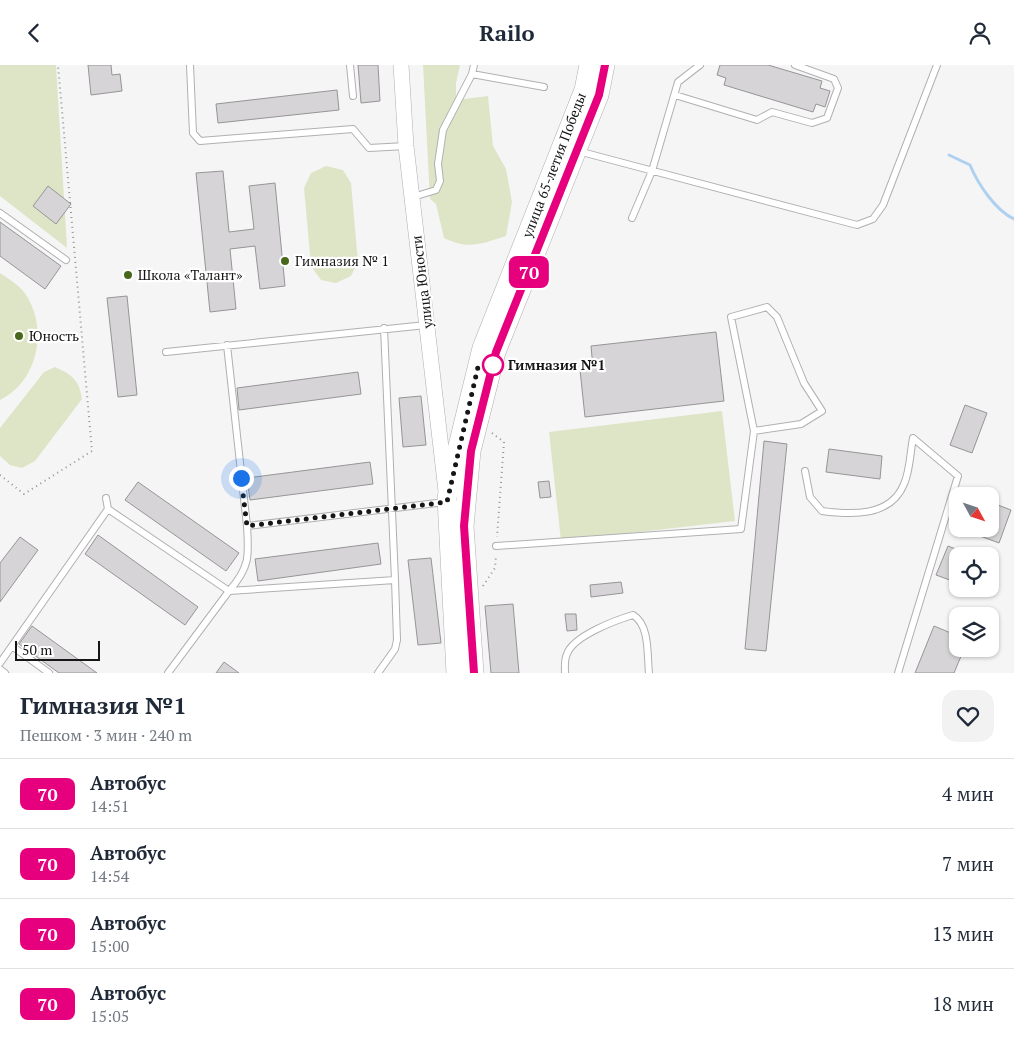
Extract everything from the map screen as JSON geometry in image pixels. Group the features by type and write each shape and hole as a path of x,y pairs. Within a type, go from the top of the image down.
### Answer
{"main road":[{"name":"улица 65-летия Победы","path":"456,673 447,500 482,348 584,90 589,65"},
{"name":"улица 65-летия Победы","path":"474,673 464,526 471,451 496,352 599,95 606,65"}],"street":[{"name":"улица Юности","path":"401,65 406,146 447,500"}],"lane":[{"path":"190,65 193,133 200,141 353,129 369,148 406,146"},
{"path":"350,65 353,96"},
{"path":"412,197 436,189 440,181 438,164 443,130 472,73 474,65"},
{"path":"632,218 652,171 678,81 700,65"},
{"path":"675,95 757,120 772,112 812,123 827,117 838,88 834,79 795,65"},
{"path":"577,151 857,225 873,219 883,205 937,65"},
{"path":"472,73 544,87"},
{"path":"0,213 66,260"},
{"path":"496,546 741,529 754,431 730,317 767,307 777,317 804,383 822,411 801,425 754,431"},
{"path":"166,352 427,325"},
{"path":"378,673 395,649 397,640 384,328"},
{"path":"168,673 242,576 249,558 227,345"},
{"path":"805,471 810,497 822,511 845,514 878,510 896,498 905,484 913,438 958,476 898,673"},
{"path":"0,663 108,509 106,498"},
{"path":"247,526 447,500"},
{"path":"108,509 229,591 395,579"},
{"path":"565,673 566,654 572,645 612,621 632,615 639,619 643,626 649,673"},
{"path":"12,646 50,673"},
{"path":"0,669 5,673"}],"path":[{"path":"0,475 24,494 92,451 58,65"}],"green space":[{"path":"0,65 56,65 67,248 0,196"},
{"path":"423,65 460,65 456,83 456,100 488,96 493,146 506,169 512,202 506,236 475,245 461,244 444,238 436,204 430,199"},
{"path":"326,166 343,170 351,183 358,262 351,276 336,283 321,280 311,266 304,188 311,173"},
{"name":"Юность","path":"0,273 24,292 32,306 38,336 36,352 24,380 0,400"},
{"path":"55,367 74,379 79,387 82,399 35,461 22,468 10,465 0,456 0,428 44,372"},
{"path":"722,411 735,521 561,541 549,432"}],"building":[{"path":"88,65 111,65 112,75 120,74 122,91 91,95"},
{"path":"358,65 378,65 380,101 361,103"},
{"path":"720,65 768,65 822,81 820,88 830,91 825,107 816,104 813,112 724,85 726,78 717,75"},
{"path":"337,90 339,110 218,123 216,104"},
{"path":"223,171 229,232 254,229 249,186 275,183 285,286 260,289 255,246 230,249 236,309 210,312 196,173"},
{"path":"48,186 71,204 56,224 33,206"},
{"path":"0,222 61,266 45,289 0,256"},
{"path":"127,296 137,395 118,397 107,298"},
{"path":"716,332 724,401 585,417 580,370 593,368 591,346"},
{"path":"358,372 361,394 239,410 237,388"},
{"path":"421,396 426,445 403,447 399,398"},
{"path":"965,405 987,413 972,453 950,445"},
{"path":"764,441 787,444 766,651 745,649"},
{"path":"829,449 882,456 880,479 826,472"},
{"path":"370,462 373,484 250,500 247,478"},
{"path":"549,481 551,497 540,498 538,482"},
{"path":"138,482 239,553 226,571 125,500"},
{"path":"999,505 1011,510 999,543 983,537 999,537"},
{"path":"98,535 198,607 185,625 85,554"},
{"path":"20,537 38,550 0,602 0,563"},
{"path":"378,543 381,564 258,581 255,559"},
{"path":"948,546 950,547 949,580 936,575"},
{"path":"431,558 441,643 418,645 408,560"},
{"path":"621,582 623,593 591,597 590,585"},
{"path":"513,604 519,673 491,673 485,606"},
{"path":"565,614 576,614 577,630 567,631"},
{"path":"32,626 97,673 59,673 19,644"},
{"path":"934,626 949,632 949,657 961,657 954,673 915,673"},
{"path":"224,662 239,673 216,673"}],"waterway":[{"path":"949,155 970,165 988,196 1000,209 1014,219"}],"bus line":[{"name":"70","path":"474,673 464,526 471,451 496,352 599,95 605,65"}],"place":[{"name":"Гимназия № 1","path":"285,261"},
{"name":"Школа «Талант»","path":"128,275"},
{"name":"Юность","path":"19,336"},
{"name":"Гимназия №1","path":"493,365"}],"route":[{"path":"241,478 247,526 447,502 457,450 478,367 493,365"}]}
